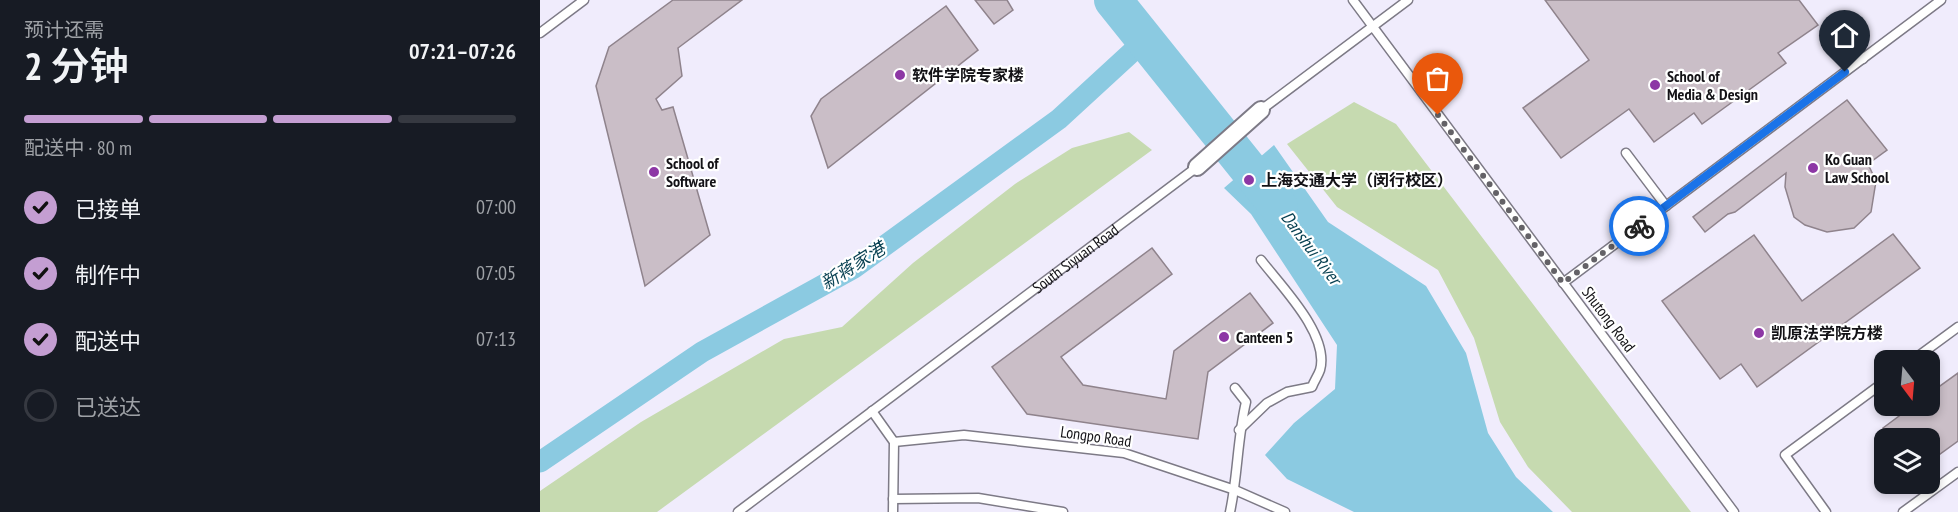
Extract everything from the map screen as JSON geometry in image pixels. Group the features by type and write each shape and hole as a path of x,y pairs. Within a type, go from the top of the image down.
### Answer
{"street":[{"name":"South Siyuan Road","path":"1197,168 1261,110"}],"lane":[{"path":"540,33 584,0"},
{"name":"Shutong Road","path":"1353,0 1734,512"},
{"name":"South Siyuan Road","path":"1261,110 1408,0"},
{"path":"1563,283 1941,0"},
{"path":"1838,23 1863,58"},
{"path":"1626,153 1666,206"},
{"name":"South Siyuan Road","path":"738,512 1197,168"},
{"path":"1239,430 1267,403 1287,392 1312,387 1320,368 1319,344 1309,321 1261,260"},
{"path":"1927,350 1958,327"},
{"path":"1230,512 1235,490 1239,430 1246,402 1235,388"},
{"path":"1826,512 1785,455 1874,389"},
{"path":"872,411 894,441 893,512"},
{"name":"Longpo Road","path":"894,441 964,435 1124,453 1235,490 1284,512"},
{"path":"1903,512 1958,472"},
{"path":"893,499 978,498 1063,512"}],"shaded area":[{"name":"上海交通大学（闵行校区）","path":"540,0 1958,0 1958,512 540,512"}],"green space":[{"path":"1354,102 1396,124 1691,512 1572,512 1528,467 1500,422 1474,338 1438,270 1337,207 1287,144"},
{"path":"1129,132 1152,150 657,512 540,512 540,491 641,422 784,339 842,327 913,263 1015,184 1072,148"}],"water":[{"path":"1274,145 1328,222 1426,286 1466,353 1488,433 1516,477 1553,512 1354,512 1287,479 1265,455 1294,423 1335,389 1337,345 1251,214 1224,188"}],"building":[{"name":"School of Software","path":"673,0 742,0 678,48 682,76 656,99 662,110 673,107 710,235 645,286 596,86 609,47"},
{"path":"975,0 1007,0 1013,10 994,24"},
{"name":"School of Media & Design","path":"1545,0 1799,0 1818,25 1778,53 1786,63 1702,124 1694,113 1654,142 1629,109 1561,158 1523,108 1589,60"},
{"name":"软件学院专家楼","path":"946,6 978,50 828,168 811,116 821,99"},
{"name":"Ko Guan Law School","path":"1847,100 1887,150 1868,164 1876,181 1871,212 1854,228 1827,232 1805,225 1794,217 1785,187 1786,173 1705,232 1693,217"},
{"name":"Ko Guan Law School","path":"1847,100 1887,150 1868,164 1876,181 1871,212 1854,228 1827,232 1805,225 1794,217 1785,187 1786,173 1705,232 1693,217"},
{"name":"凯原法学院方楼","path":"1893,234 1920,268 1757,387 1741,364 1720,379 1662,301 1754,235 1802,301"},
{"name":"凯原法学院方楼","path":"1893,234 1920,268 1757,387 1741,364 1720,379 1662,301 1754,235 1802,301"},
{"name":"Canteen 5","path":"1152,248 1172,274 1061,357 1083,385 1166,399 1174,351 1250,293 1273,323 1208,372 1198,439 1027,414 992,367"},
{"path":"1958,373 1958,441 1940,454 1940,428 1883,428 1899,416 1940,416 1940,386"}],"waterway":[{"name":"Danshui River","path":"1113,0 1279,207"},
{"name":"新蒋家港","path":"540,462 702,352 854,268 1059,119 1145,40"}],"way so far":[{"path":"1438,115 1563,283 1639,226"}],"place":[{"name":"软件学院专家楼","path":"900,75"},
{"name":"School of Media & Design","path":"1655,85"},
{"name":"Ko Guan Law School","path":"1813,168"},
{"name":"School of Software","path":"654,172"},
{"name":"上海交通大学（闵行校区）","path":"1249,180"},
{"name":"凯原法学院方楼","path":"1759,333"},
{"name":"Canteen 5","path":"1224,337"}],"route":[{"path":"1639,226 1845,72"}]}
